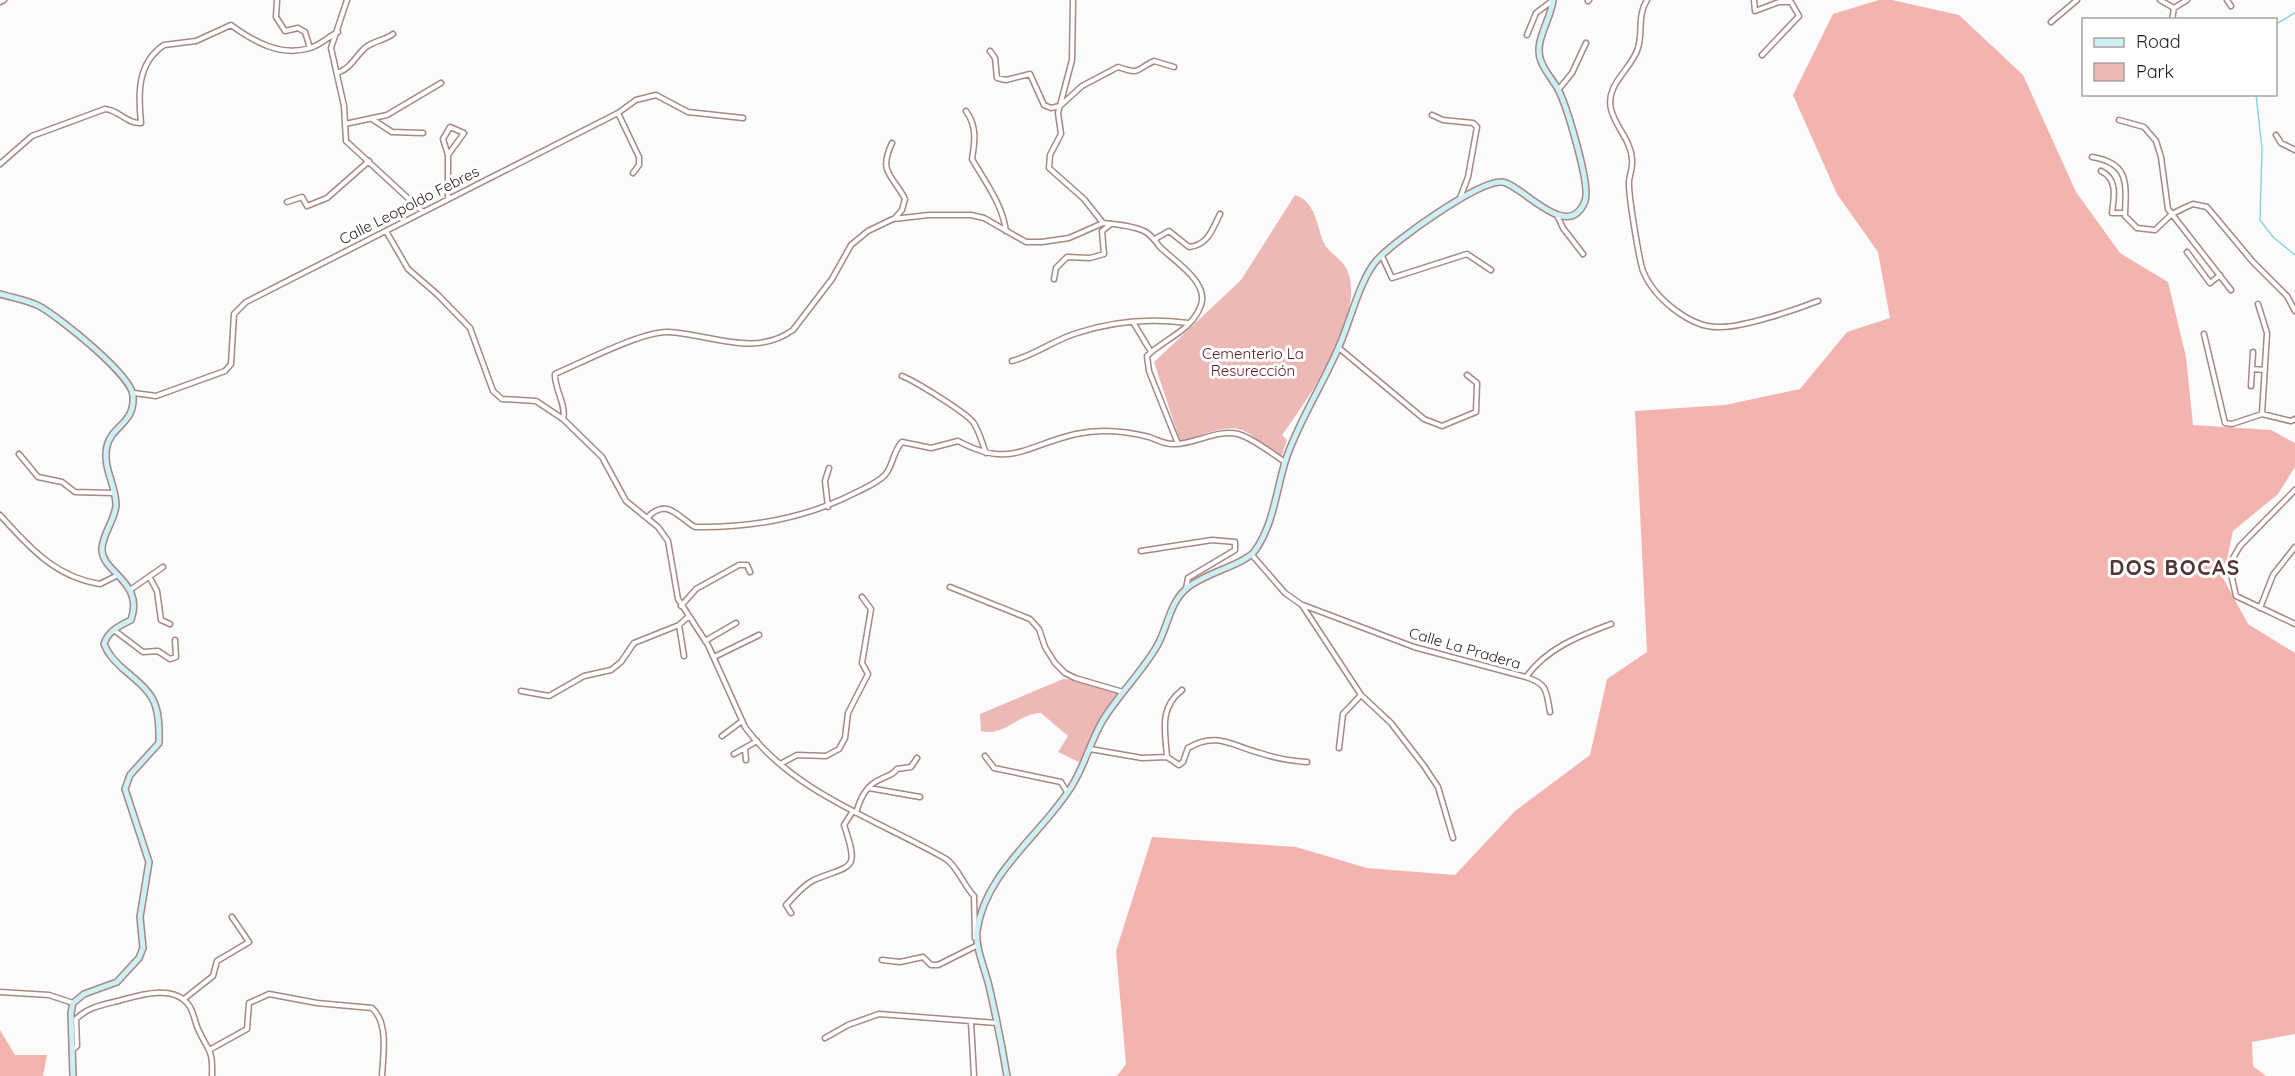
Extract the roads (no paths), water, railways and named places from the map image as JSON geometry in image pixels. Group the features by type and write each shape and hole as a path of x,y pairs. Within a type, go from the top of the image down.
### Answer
{"street":[{"path":"277,0 276,17 285,31 298,28 305,32 310,48"},
{"path":"347,0 331,48 337,72 346,141 423,212"},
{"path":"1073,0 1072,60 1058,113 1061,134 1050,155 1049,168 1084,199 1103,223"},
{"path":"1527,35 1536,14 1553,0"},
{"path":"882,960 900,962 922,957 931,965 938,964 976,939 982,908 987,898 1067,792 1103,721 1158,645 1175,602 1186,589 1203,577 1252,555 1273,513 1285,462 1301,417 1339,348 1366,278 1382,255 1459,199 1486,184 1501,182 1514,186 1543,209 1557,215 1568,215 1578,210 1585,201 1586,190 1573,132 1558,90 1540,61 1538,47 1552,14 1553,0"},
{"path":"1647,0 1639,26 1638,50 1618,77 1610,98 1611,109 1631,148 1632,163 1629,183 1643,271 1650,283 1685,318 1720,327 1818,302"},
{"path":"1754,0 1755,11 1779,2 1791,2 1799,16 1762,55"},
{"path":"2050,22 2077,0"},
{"path":"2160,0 2174,8"},
{"path":"2172,18 2174,8 2187,0"},
{"path":"2227,0 2230,6"},
{"path":"0,164 32,136 105,109 114,110 133,123 141,123 138,93 143,70 164,45 196,41 231,25 249,38 269,47 290,52 310,48 338,32"},
{"path":"337,72 353,64 366,47 393,34"},
{"path":"1558,90 1572,73 1586,43"},
{"path":"990,51 995,58 997,78 1006,80 1030,74 1044,105 1051,108 1060,106 1082,86 1118,67 1134,73 1154,61 1174,67"},
{"path":"345,123 387,115 441,82"},
{"name":"Calle Leopoldo Febres","path":"134,393 156,396 225,371 231,364 232,320 238,307 618,113 636,100 656,95 688,112 743,118"},
{"path":"966,111 974,121 975,141 972,159 996,198 1004,216 1006,232"},
{"path":"618,113 639,157 639,165 633,173"},
{"path":"1431,115 1443,120 1473,123 1477,127 1468,177 1459,199"},
{"path":"371,118 392,132 423,133"},
{"path":"2119,120 2144,128 2156,141 2162,157 2166,201 2172,214 2231,290"},
{"path":"448,155 464,133 454,127 450,127 442,139 448,155 448,198"},
{"path":"2276,135 2281,143 2295,150"},
{"path":"892,143 885,164 888,175 905,199 902,210 894,219"},
{"path":"2092,157 2107,159 2120,169 2126,187 2125,213 2129,222 2144,231 2154,230 2172,214 2193,204 2207,207 2253,262 2287,296 2295,311"},
{"path":"287,202 302,197 307,206 327,198 369,161"},
{"path":"2101,171 2107,174 2113,185 2112,213 2125,213"},
{"path":"1155,239 1169,231 1189,247 1199,246 1208,238 1220,214"},
{"path":"562,418 564,414 554,385 555,374 636,339 664,332 691,333 754,346 785,336 793,330 832,279 851,245 868,231 894,219 929,215 971,215 984,218 1026,242 1069,238 1103,223 1143,231 1155,239 1190,275 1200,289 1201,305 1177,336 1147,356 1149,371 1178,444"},
{"path":"1557,215 1567,234 1583,254"},
{"path":"1054,279 1056,268 1067,257 1090,258 1104,254 1102,231 1112,224"},
{"path":"386,231 408,269 438,295 470,328 492,391 502,399 536,401 562,418 602,457 626,501 648,517 668,541 681,607 705,641 742,721 757,741 819,792 949,861 964,886 974,896 976,939 998,1023 1007,1076"},
{"path":"2187,252 2210,283 2220,275"},
{"path":"1382,255 1392,278 1467,254 1491,270"},
{"path":"0,294 27,300 42,308 105,358 123,376 134,393 132,409 127,422 112,436 107,446 106,456 116,503 102,549 104,557 130,590 135,608 131,620 106,636 104,644 106,651 150,692 160,723 159,743 130,775 125,789 149,862 140,917 143,948 139,958 117,982 84,994 73,1003 71,1013 73,1076"},
{"path":"2258,304 2267,333 2262,414"},
{"path":"1012,361 1031,356 1076,333 1153,318 1189,323"},
{"path":"1134,322 1150,352"},
{"path":"2204,334 2224,423 2232,424 2262,414 2291,421 2295,419"},
{"path":"1339,348 1424,419 1442,426 1476,412 1477,383 1467,375"},
{"path":"2251,386 2253,352"},
{"path":"2252,369 2265,370"},
{"path":"902,376 917,381 966,415 974,423 986,453"},
{"path":"648,517 654,510 668,508 679,512 695,527 717,527 771,522 828,507 882,477 902,442 931,448 958,441 986,453 1014,455 1076,434 1108,431 1178,444 1223,433 1239,434 1285,462"},
{"path":"19,454 38,477 62,482 75,492 113,493"},
{"path":"828,507 825,481 829,468"},
{"path":"2295,490 2240,546 2229,565 2236,597 2295,624"},
{"path":"0,515 42,560 69,576 100,584 118,575"},
{"path":"1141,551 1212,540 1235,542 1235,549 1188,578 1186,589"},
{"path":"2260,608 2273,575 2295,547"},
{"path":"1252,555 1285,592 1302,605 1361,695 1391,723 1433,780 1446,808 1453,838"},
{"path":"681,607 696,588 739,565 747,565 750,572"},
{"path":"130,590 163,567"},
{"path":"150,578 157,591 160,620 170,624"},
{"path":"950,587 1029,619 1039,629 1045,647 1055,663 1065,673 1123,692"},
{"path":"782,763 797,755 826,756 839,749 845,738 848,713 868,674 862,663 871,609 862,597"},
{"name":"Calle La Pradera","path":"1302,605 1414,647 1526,677 1534,667 1568,640 1611,624"},
{"path":"521,691 549,696 584,676 611,670 621,662 634,643 679,625 688,617"},
{"path":"705,641 736,623"},
{"path":"679,625 684,656"},
{"path":"114,629 143,652 158,651 170,659 176,657 175,640"},
{"path":"714,657 759,635"},
{"path":"1526,677 1539,681 1545,687 1550,712"},
{"path":"1167,757 1166,710 1169,700 1182,690"},
{"path":"1339,748 1343,714 1361,695"},
{"path":"722,736 742,721"},
{"path":"1090,749 1142,758 1167,757 1179,765 1183,762 1188,748 1193,745 1227,740 1258,753 1307,762"},
{"path":"734,754 757,741"},
{"path":"745,748 747,760"},
{"path":"985,756 994,768 1061,782 1067,792"},
{"path":"791,913 786,905 803,887 841,872 851,863 853,850 844,825 855,812 861,796 878,779 893,775 897,769 911,768 917,758"},
{"path":"870,788 920,797"},
{"path":"184,999 213,976 217,961 249,942 231,917"},
{"path":"0,992 49,996 73,1003"},
{"path":"72,1050 77,1046 76,1019 86,1010 146,993 164,993 184,999 211,1049 212,1076"},
{"path":"211,1049 247,1029 249,1003 269,994 317,1003 372,1008 380,1017 383,1028 382,1076"},
{"path":"825,1038 848,1025 879,1014 998,1023"},
{"path":"971,1022 974,1076"}],"waterway":[{"path":"2277,23 2295,13"},
{"path":"2256,96 2262,149 2260,220 2273,237 2295,255"}],"district":[{"name":"DOS BOCAS","path":"2175,567"}],"park label":[{"name":"Cementerio La Resurección","path":"1253,362"}]}
